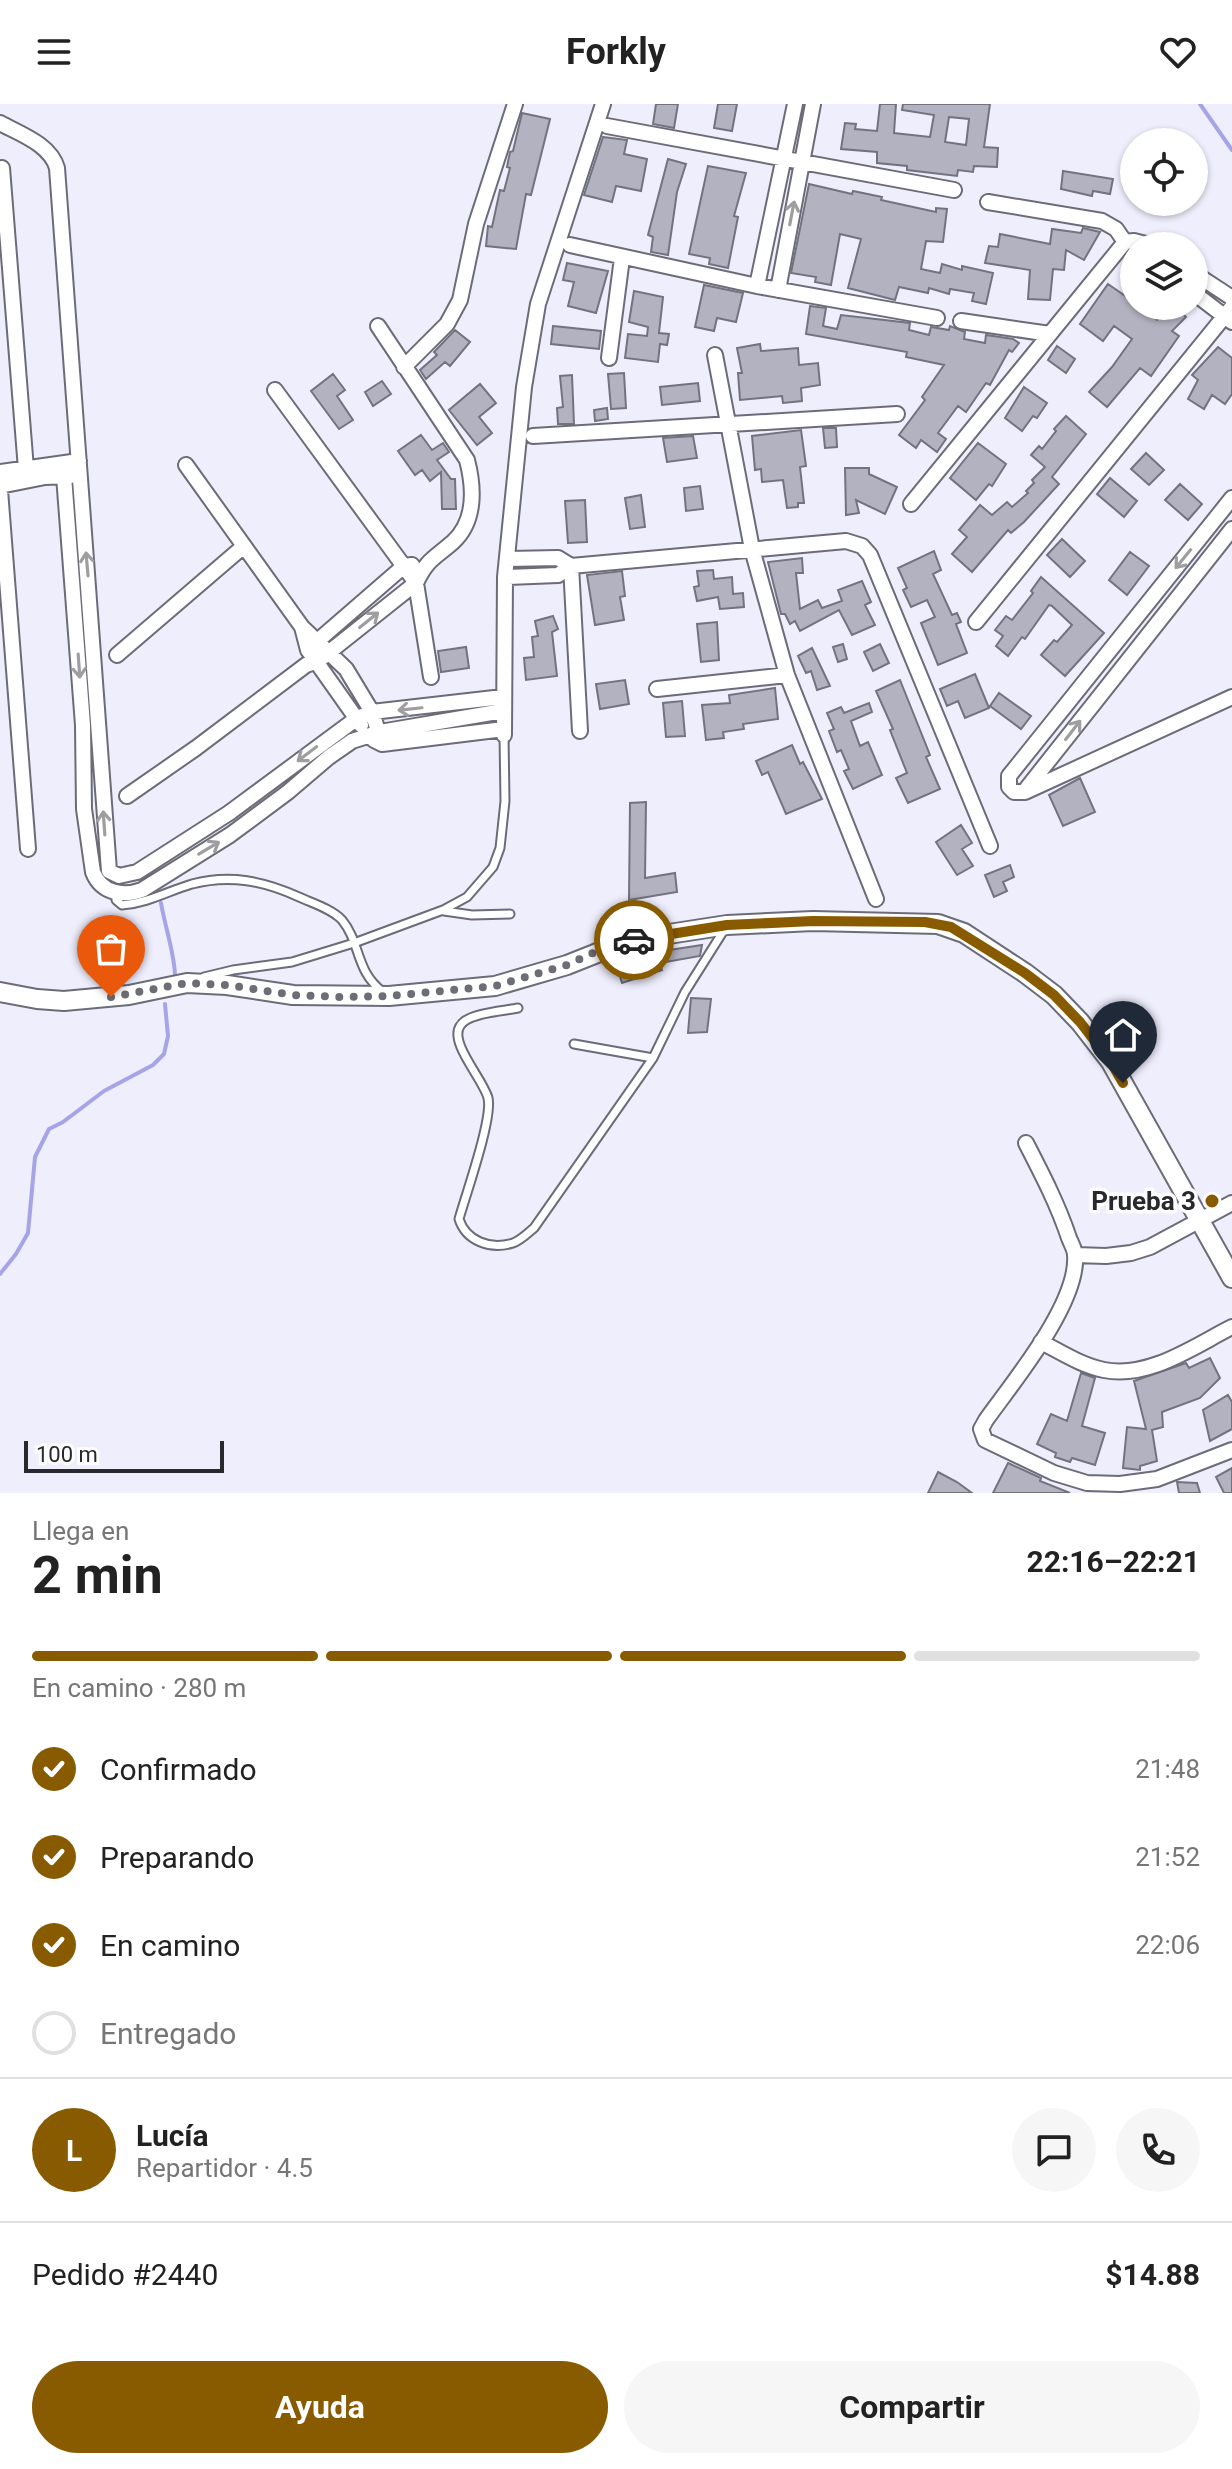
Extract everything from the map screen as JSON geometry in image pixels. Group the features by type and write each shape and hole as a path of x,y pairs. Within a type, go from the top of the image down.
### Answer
{"main road":[{"path":"0,992 64,1001 129,995 187,983 227,985 293,995 389,996 495,986 567,965 630,940 727,925 813,921 925,922 951,927 1054,995 1080,1022 1111,1062 1232,1278"}],"street":[{"path":"404,367 447,324 460,300 476,224 515,104"},
{"path":"0,123 47,149 54,157 57,168 74,471 84,809 96,881 116,893 130,894 142,890 230,835 352,741 449,730 504,732 505,577 524,387 538,304 603,104"},
{"path":"757,286 795,104"},
{"path":"778,290 813,104"},
{"path":"607,126 954,190"},
{"path":"2,168 26,469"},
{"path":"988,202 1102,221 1120,232"},
{"path":"570,245 757,286 937,318"},
{"path":"911,504 1050,334 1120,256"},
{"path":"609,358 622,258"},
{"path":"1208,282 1232,298"},
{"path":"976,622 1229,315 1208,302"},
{"path":"961,321 1050,334"},
{"path":"127,796 416,583 425,564 455,540 467,523 473,480 467,460 378,326"},
{"path":"715,355 752,549 787,675 876,899"},
{"path":"275,390 416,583 431,677"},
{"path":"533,436 897,414"},
{"path":"186,465 302,627 356,719 377,737"},
{"path":"0,472 26,469 74,471"},
{"path":"28,849 0,488 74,471"},
{"path":"74,471 109,871 119,876 137,872 229,813 356,719 372,712 447,705 503,704"},
{"path":"1232,498 1009,776 1009,787 1014,792 1025,792 1232,697"},
{"path":"1025,792 1232,529"},
{"path":"505,577 558,575 571,566 752,549 846,541 862,546 870,555 990,846"},
{"path":"117,655 244,546"},
{"path":"507,559 558,558 571,566"},
{"path":"316,654 404,566 425,564"},
{"path":"571,566 580,731"},
{"path":"316,654 346,669 372,712 377,737"},
{"path":"657,689 787,675"},
{"path":"449,730 503,704"},
{"path":"447,705 449,730"},
{"path":"1026,1143 1060,1211 1075,1255 1064,1301 1041,1342 986,1420 981,1429 982,1435 991,1445 1054,1473 1087,1483 1120,1484 1157,1479 1232,1450"},
{"path":"1075,1255 1131,1253 1150,1247 1232,1203"},
{"path":"1041,1342 1078,1361 1105,1370 1132,1370 1158,1364 1232,1327"}],"lane":[{"path":"187,983 233,970 292,962 354,943 443,910 467,897 493,867 500,848 505,801 504,732"},
{"path":"116,893 116,900 122,905 140,903 193,884 229,878 278,888 337,915 354,943 365,974 389,996"},
{"path":"443,910 472,915 510,914"},
{"path":"518,1008 469,1018 458,1028 461,1047 483,1086 490,1107 459,1219 462,1228 481,1244 515,1243 534,1228 653,1058 685,992 727,925"},
{"path":"574,1044 653,1058"}],"building":[{"path":"656,104 678,104 674,128 653,124"},
{"path":"718,104 737,104 732,131 714,128"},
{"path":"880,104 896,104 894,133 930,137 934,115 902,110 903,104 990,104 984,147 998,148 997,167 974,166 973,172 958,170 957,176 907,170 907,166 877,163 877,152 841,149 845,123 856,124 855,129 877,131","holes":["949,117 969,119 966,145 945,142"]},
{"path":"522,113 550,119 531,195 526,194 516,249 486,246 488,226 492,227 500,190 504,191 510,168 507,167 510,152 513,151"},
{"path":"603,137 627,140 624,154 647,159 641,191 616,186 612,202 584,195"},
{"path":"668,159 686,164 677,192 668,255 651,252 653,237 648,235"},
{"path":"708,166 746,173 734,216 738,217 728,268 709,264 710,258 689,254"},
{"path":"1063,171 1113,179 1110,194 1093,191 1092,196 1061,189"},
{"path":"809,184 882,197 881,200 936,212 936,208 947,209 943,242 926,241 921,269 940,273 942,264 962,270 962,266 993,273 986,304 972,301 974,293 950,289 949,294 929,288 928,293 899,287 895,300 848,288 861,239 840,234 831,285 815,282 816,277 791,273"},
{"path":"1083,228 1100,232 1084,260 1066,250 1064,270 1053,269 1050,300 1028,299 1030,270 985,263 989,246 998,247 1000,234 1050,244 1052,229 1081,233"},
{"path":"567,263 608,271 596,313 568,306 574,282 563,280"},
{"path":"1108,284 1120,292 1120,320 1183,320 1172,331 1179,336 1151,376 1140,368 1107,407 1089,392 1132,339 1114,326 1103,341 1080,324"},
{"path":"704,285 743,293 736,322 717,318 714,331 695,327"},
{"path":"634,291 663,297 659,333 669,334 667,345 660,344 658,362 625,358 628,334 647,336 648,327 629,322"},
{"path":"810,306 826,308 823,326 837,329 841,315 910,323 909,330 929,335 931,327 949,330 950,326 965,332 964,339 985,343 986,335 1013,339 1019,343 1012,352 1009,350 990,385 986,383 966,412 958,406 938,433 946,439 937,452 921,440 916,448 899,435 925,400 922,397 944,365 906,357 907,352 806,334"},
{"path":"553,326 601,331 599,349 551,344"},
{"path":"455,330 470,342 450,366 445,362 426,379 420,370 437,355 434,352"},
{"path":"760,344 761,351 798,348 799,365 818,363 820,385 801,388 802,401 783,403 782,396 740,400 738,373 742,373 737,348"},
{"path":"1057,346 1075,359 1066,373 1048,360"},
{"path":"1218,347 1232,358 1232,394 1225,404 1212,395 1204,409 1188,399 1198,380 1192,375"},
{"path":"624,373 626,408 611,409 608,374"},
{"path":"333,374 345,390 337,396 353,420 339,429 311,391"},
{"path":"572,375 574,424 558,424 557,408 563,407 560,376"},
{"path":"382,381 391,394 373,406 365,392"},
{"path":"698,383 700,401 662,405 660,387"},
{"path":"480,384 496,403 479,417 492,433 477,445 449,410"},
{"path":"1024,387 1047,403 1037,418 1033,416 1022,431 1005,418"},
{"path":"607,408 608,419 595,421 594,410"},
{"path":"1066,416 1086,434 1052,477 1059,484 1024,522 1011,533 1008,530 972,572 952,554 967,537 959,530 980,505 992,515 1007,502 1012,507 1028,493 1026,491 1034,483 1032,480 1045,467 1031,455 1039,446 1042,449"},
{"path":"823,428 836,428 837,447 825,448"},
{"path":"801,430 806,466 800,467 804,503 787,508 783,480 762,482 761,469 755,470 752,436"},
{"path":"421,435 432,450 443,443 449,452 437,460 451,479 455,479 456,509 442,509 441,472 430,481 422,470 415,475 398,451"},
{"path":"693,436 697,458 667,462 663,438"},
{"path":"978,443 1006,464 992,486 989,484 976,500 950,478"},
{"path":"1146,453 1164,470 1149,485 1131,469"},
{"path":"845,468 869,468 869,474 897,487 885,514 856,500 859,513 846,515"},
{"path":"1110,478 1137,501 1124,517 1097,494"},
{"path":"1180,484 1202,504 1188,520 1165,500"},
{"path":"700,486 703,509 686,511 684,488"},
{"path":"641,495 645,527 630,529 625,498"},
{"path":"585,500 587,542 568,543 565,501"},
{"path":"1062,539 1085,561 1070,577 1047,555"},
{"path":"934,551 941,570 933,574 952,615 957,613 961,622 956,624 967,653 938,665 921,623 935,617 927,600 911,607 898,568"},
{"path":"1130,552 1149,566 1127,595 1109,580"},
{"path":"802,558 803,573 796,573 800,609 818,600 822,608 842,601 838,590 862,581 871,602 865,605 875,625 852,635 839,610 800,631 795,621 790,624 785,614 781,614 768,562"},
{"path":"713,570 714,579 732,577 733,594 743,593 744,607 720,609 718,597 697,601 694,587 699,586 697,571"},
{"path":"622,571 625,596 620,597 624,620 595,625 587,575"},
{"path":"1041,577 1104,633 1065,676 1041,655 1072,625 1052,606 1049,605 1025,639 1022,637 1008,656 996,646 1003,636 995,630 1006,616 1012,620"},
{"path":"553,616 558,629 552,632 557,676 526,680 524,658 534,657 532,637 538,636 535,621"},
{"path":"717,622 719,660 701,662 697,624"},
{"path":"843,644 847,659 838,662 833,647"},
{"path":"880,644 889,663 873,671 864,652"},
{"path":"466,647 469,668 441,672 438,651"},
{"path":"812,648 830,686 817,690 811,671 806,673 798,656"},
{"path":"975,674 989,708 965,718 958,701 947,706 940,689"},
{"path":"625,680 629,704 600,709 596,684"},
{"path":"900,680 940,789 908,803 896,778 907,773 890,730 893,729 876,691"},
{"path":"775,688 778,719 743,724 744,729 723,732 724,738 706,740 702,705 730,703 729,695"},
{"path":"999,693 1031,716 1021,729 990,706"},
{"path":"682,701 685,736 666,737 663,703"},
{"path":"869,703 872,712 851,721 860,746 868,742 882,775 853,789 844,771 849,769 841,750 837,752 829,731 834,729 827,713 841,707 844,713"},
{"path":"792,745 822,799 786,814 768,772 762,775 756,761"},
{"path":"1080,778 1095,812 1063,826 1049,795"},
{"path":"646,802 645,878 675,873 677,892 629,900 630,803"},
{"path":"961,825 972,843 962,849 973,866 957,875 936,842"},
{"path":"1010,865 1014,877 1003,882 1007,891 994,897 985,875"},
{"path":"702,945 700,956 660,963 662,970 622,983 616,963 655,948 656,952"},
{"path":"691,998 711,999 707,1032 688,1033"},
{"path":"1210,1358 1220,1378 1200,1398 1162,1412 1163,1427 1152,1430 1157,1461 1140,1466 1140,1470 1123,1468 1127,1427 1146,1429 1134,1381 1186,1363 1189,1368"},
{"path":"1081,1373 1095,1378 1082,1426 1105,1433 1095,1465 1055,1457 1056,1453 1037,1444 1051,1414 1067,1421"},
{"path":"1228,1395 1232,1402 1232,1429 1210,1441 1203,1410"},
{"path":"1008,1463 1041,1478 1040,1481 1070,1493 993,1493"},
{"path":"1232,1468 1232,1493 1224,1493 1216,1477"},
{"path":"938,1472 957,1482 972,1493 928,1493"},
{"path":"1177,1482 1197,1483 1200,1493 1179,1493"}],"waterway":[{"path":"1200,104 1232,150"},
{"path":"161,903 175,975"},
{"path":"0,1274 28,1233 35,1157 49,1129 104,1091 153,1065 164,1054 168,1036 165,1004"}],"way so far":[{"path":"111,997 187,983 227,985 293,995 342,997 495,986 567,965 634,940"}],"place":[{"name":"Prueba 3","path":"1212,1201"}],"route":[{"path":"634,940 727,925 813,921 925,922 951,927 1054,995 1080,1022 1123,1083"}]}
